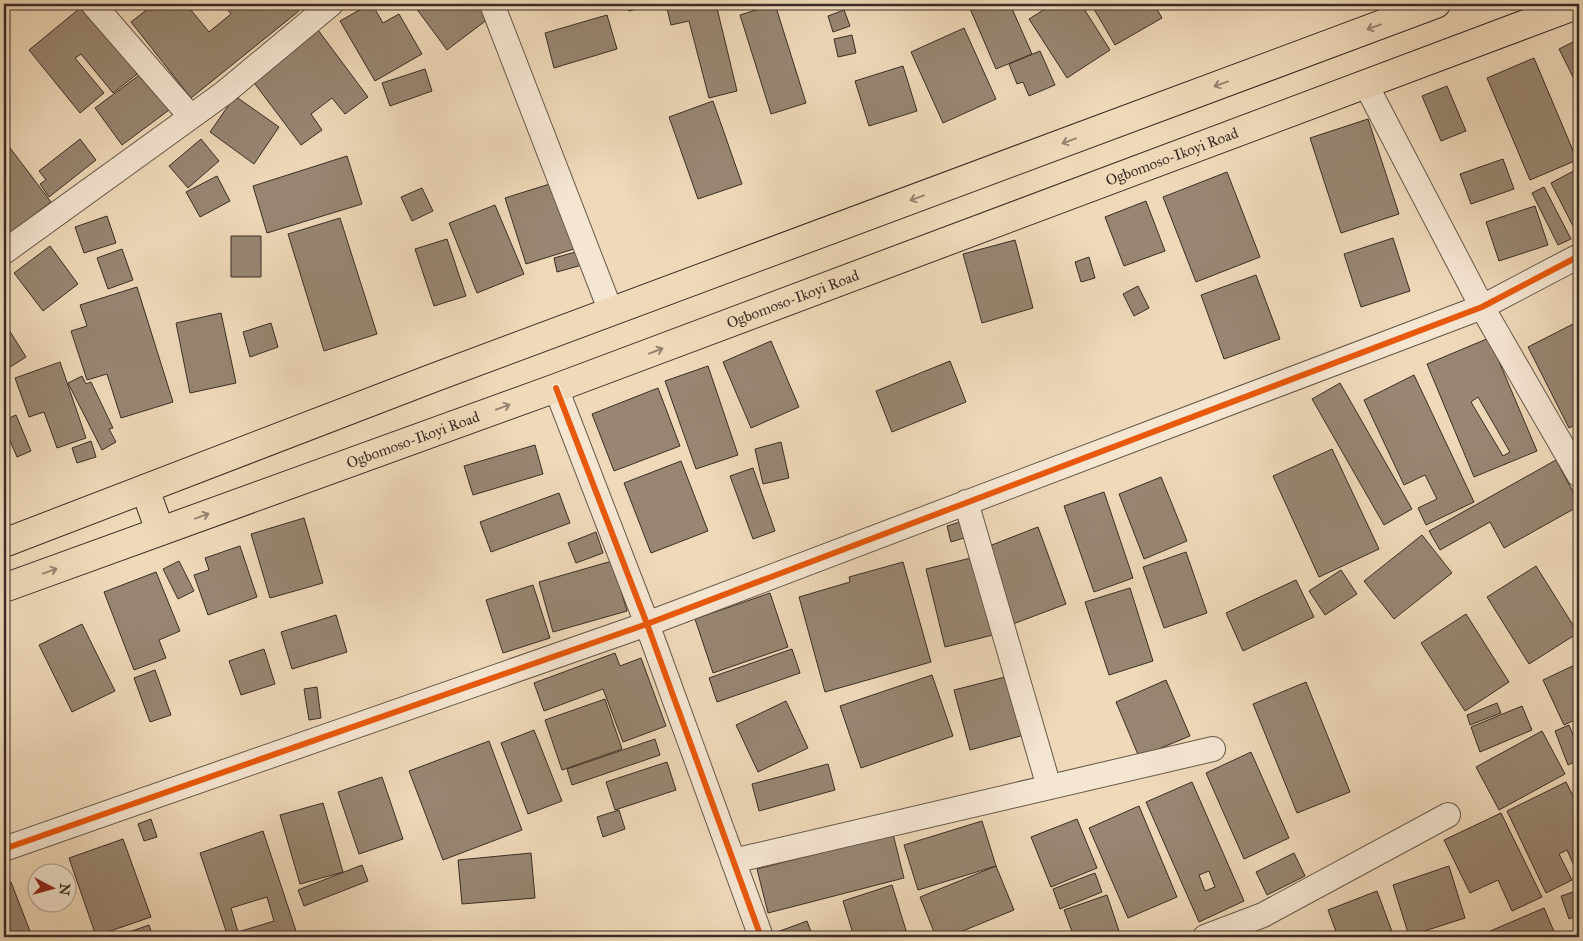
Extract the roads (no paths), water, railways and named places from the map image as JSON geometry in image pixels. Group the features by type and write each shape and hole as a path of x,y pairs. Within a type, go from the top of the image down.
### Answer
{"main road":[{"path":"4,543 424,381 1436,4"},
{"name":"Ogbomoso-Ikoyi Road","path":"4,588 556,388 1579,4"},
{"path":"145,489 160,531"}],"street":[{"path":"92,4 191,117"},
{"path":"4,252 224,93 331,4"},
{"path":"492,4 611,312"},
{"path":"1366,83 1482,307 1579,475"},
{"path":"4,849 647,624 1482,307 1579,256"},
{"path":"556,388 647,624 761,937"},
{"path":"966,502 1049,787"},
{"path":"733,861 1213,749"},
{"path":"1205,937 1263,915 1448,815"}]}
